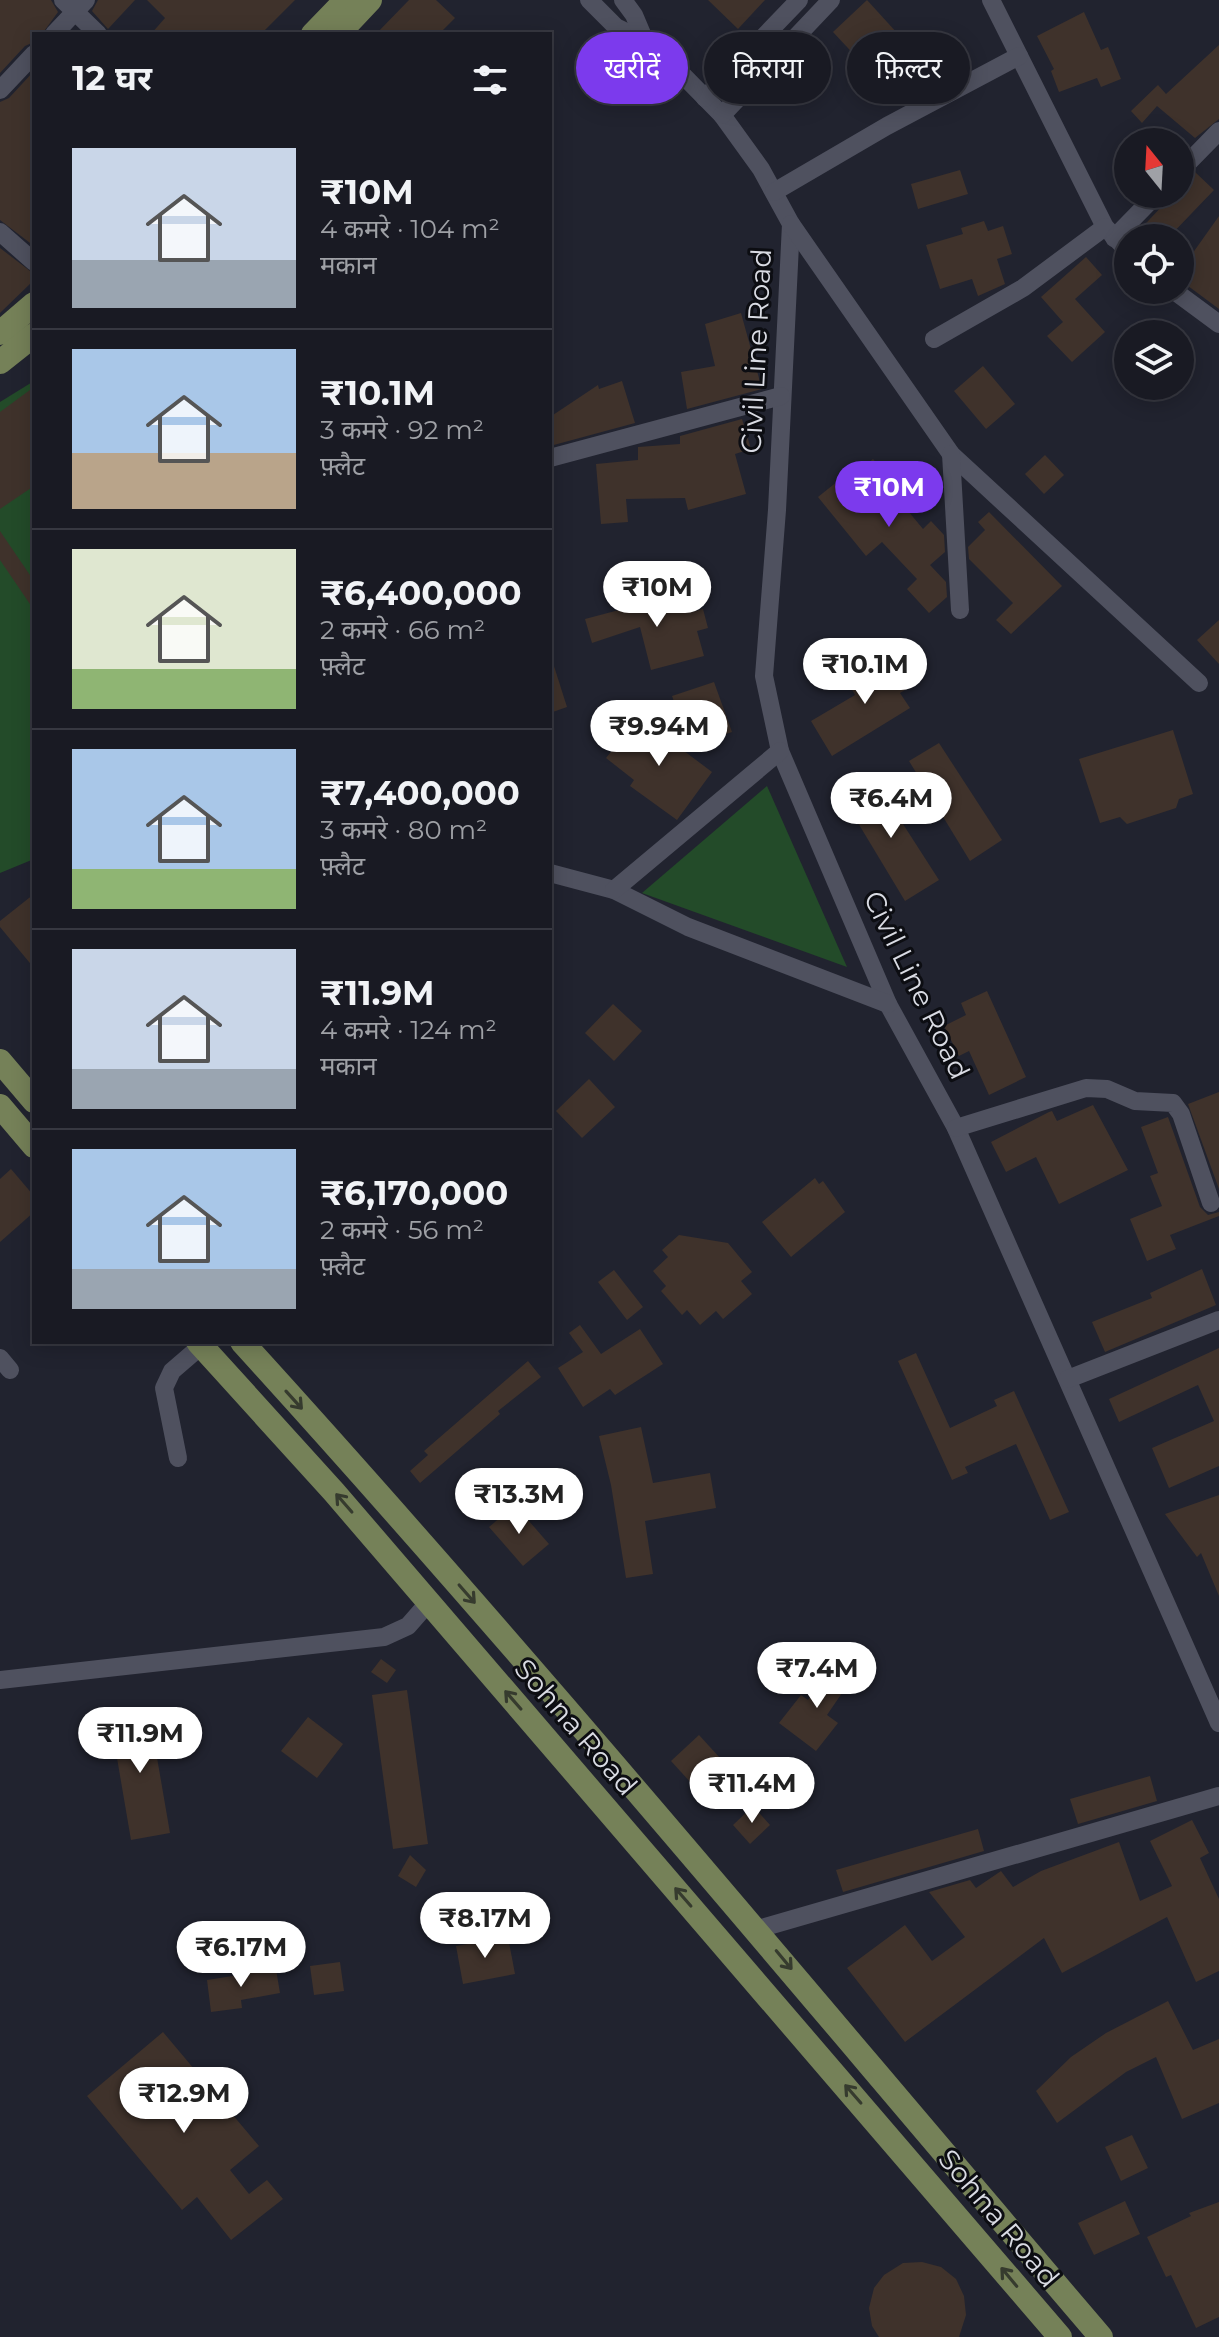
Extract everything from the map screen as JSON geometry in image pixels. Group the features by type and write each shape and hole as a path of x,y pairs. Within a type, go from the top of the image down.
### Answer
{"main road":[{"path":"315,32 346,0"},
{"path":"340,32 370,0"},
{"path":"3,326 32,305"},
{"path":"0,362 32,337"},
{"path":"0,1061 32,1099"},
{"path":"0,1106 32,1144"},
{"name":"Sohna Road","path":"199,1344 429,1602 1060,2337"},
{"name":"Sohna Road","path":"244,1344 398,1514 758,1929 1101,2337"}],"street":[{"path":"589,0 616,27 626,32"},
{"path":"623,0 641,32"},
{"path":"768,32 799,0"},
{"path":"722,115 831,0"},
{"path":"991,0 1114,237"},
{"path":"55,32 75,4 96,32"},
{"path":"0,90 32,56"},
{"path":"774,192 887,126 1019,56"},
{"name":"Civil Line Road","path":"688,82 704,97"},
{"name":"Civil Line Road","path":"711,104 722,115 774,192 791,224 764,676 780,751 888,1004 956,1128 1219,1723"},
{"path":"1194,157 1219,131"},
{"path":"934,339 1023,288 1109,232 1139,208"},
{"path":"791,224 951,454 1199,683"},
{"path":"0,232 32,260"},
{"path":"1192,304 1219,324"},
{"path":"552,457 781,396"},
{"path":"951,454 960,610"},
{"path":"614,890 780,751"},
{"path":"552,874 614,890 688,927 888,1004"},
{"path":"956,1128 1086,1088 1107,1089 1135,1101 1173,1103 1181,1114 1211,1203"},
{"path":"1068,1379 1219,1320"},
{"path":"178,1458 164,1388 172,1371 199,1344"},
{"path":"0,1680 384,1637 408,1626 429,1602"},
{"path":"758,1929 1219,1796"}],"green space":[{"path":"32,382 32,860 0,873 0,402"},
{"path":"767,786 847,967 642,893"}],"building":[{"path":"0,0 51,0 58,12 43,32 32,32 32,43 25,46 0,73"},
{"path":"98,0 135,0 108,29 92,11"},
{"path":"147,0 295,0 263,32 153,32 165,18"},
{"path":"409,0 436,0 455,18 441,32 378,32"},
{"path":"708,0 765,0 738,29"},
{"path":"867,0 896,32 847,32 847,47 833,32"},
{"path":"1084,12 1101,50 1108,47 1121,79 1101,87 1097,78 1059,92 1051,71 1054,69 1037,36"},
{"path":"1219,45 1219,119 1195,138 1194,128 1183,128 1157,106 1142,123 1131,111 1158,85 1166,94"},
{"path":"32,73 32,244 0,220 0,102 9,98"},
{"path":"960,170 968,194 918,209 911,184"},
{"path":"1194,173 1214,190 1181,224 1145,224 1160,208 1194,208"},
{"path":"1219,216 1219,309 1194,290 1194,251"},
{"path":"984,221 988,231 1003,226 1012,254 997,259 1005,284 978,296 972,279 940,289 926,245 963,234 961,228"},
{"path":"0,248 32,272 32,282 0,313"},
{"path":"1086,257 1102,275 1075,299 1105,332 1072,362 1047,336 1063,322 1041,297"},
{"path":"741,313 762,389 687,409 681,372 715,366 705,324"},
{"path":"983,366 1015,404 986,429 954,391"},
{"path":"622,381 635,423 552,445 552,416 598,385 599,389"},
{"path":"32,388 32,487 0,509 0,412"},
{"path":"742,419 751,449 735,454 746,494 688,510 685,498 626,499 628,522 601,524 596,464 638,460 638,447 680,444 680,436"},
{"path":"1045,455 1064,475 1044,494 1025,474"},
{"path":"873,459 899,490 894,494 923,529 931,521 944,535 945,552 930,565 946,582 947,597 929,613 907,589 917,579 882,542 866,556 818,497 843,477 847,481"},
{"path":"989,512 1062,586 1011,634 996,620 1013,603 969,559 968,547 985,530 978,522"},
{"path":"0,531 32,578 32,607 0,560"},
{"path":"687,592 692,612 703,609 708,628 697,631 704,656 651,670 640,627 592,643 585,619"},
{"path":"1219,620 1219,664 1197,640"},
{"path":"894,654 913,685 900,693 910,708 832,756 811,721 855,695 848,682"},
{"path":"552,663 553,663 567,707 552,712"},
{"path":"714,682 732,732 690,746 672,696"},
{"path":"639,717 712,772 677,820 630,786 634,780 606,758"},
{"path":"1173,730 1193,794 1179,799 1176,808 1127,824 1120,817 1100,823 1079,759"},
{"path":"939,743 1002,840 970,861 909,761"},
{"path":"874,779 939,880 905,901 843,798"},
{"path":"32,896 32,966 0,927 0,921"},
{"path":"987,991 1026,1077 989,1095 969,1051 959,1056 944,1026 966,1015 961,1003"},
{"path":"613,1004 642,1031 614,1061 585,1033"},
{"path":"589,1079 615,1107 582,1138 556,1111"},
{"path":"1219,1092 1219,1189 1188,1104"},
{"path":"1093,1105 1128,1170 1059,1204 1036,1157 1006,1172 991,1142 1049,1112 1052,1111 1057,1121"},
{"path":"1168,1117 1200,1207 1208,1215 1219,1212 1219,1216 1170,1235 1176,1249 1147,1261 1130,1219 1162,1206 1150,1176 1158,1173 1141,1127"},
{"path":"11,1169 32,1194 32,1214 0,1242 0,1179"},
{"path":"815,1178 819,1184 823,1181 845,1212 791,1257 762,1222"},
{"path":"679,1235 728,1243 752,1272 741,1281 752,1294 723,1319 716,1311 700,1325 687,1310 682,1315 661,1291 666,1286 653,1271 668,1257 662,1250"},
{"path":"1202,1269 1216,1305 1105,1352 1092,1322 1152,1298 1150,1293"},
{"path":"614,1270 643,1307 627,1320 598,1282"},
{"path":"580,1325 601,1354 640,1329 663,1364 615,1395 610,1389 583,1407 558,1368 583,1352 569,1333"},
{"path":"1219,1348 1219,1466 1169,1488 1152,1448 1214,1421 1198,1385 1119,1422 1109,1399"},
{"path":"916,1353 950,1428 997,1406 994,1400 1014,1391 1069,1512 1050,1520 1016,1444 965,1467 968,1473 952,1480 898,1361"},
{"path":"528,1361 541,1377 498,1411 500,1414 420,1483 410,1471 428,1455 424,1451"},
{"path":"641,1427 653,1483 710,1473 716,1508 645,1521 653,1574 626,1578 611,1485 599,1436"},
{"path":"1219,1495 1219,1596 1201,1553 1197,1557 1165,1514"},
{"path":"515,1505 549,1544 523,1566 489,1527"},
{"path":"381,1659 396,1670 387,1683 371,1672"},
{"path":"833,1664 853,1677 827,1715 838,1723 816,1751 779,1723 801,1695 808,1700"},
{"path":"407,1690 428,1844 393,1849 372,1695"},
{"path":"149,1711 170,1833 131,1840 110,1717"},
{"path":"308,1717 343,1744 317,1778 281,1751"},
{"path":"699,1735 720,1758 692,1784 671,1761"},
{"path":"1150,1776 1157,1801 1078,1824 1070,1799"},
{"path":"753,1806 770,1825 750,1844 733,1825"},
{"path":"1192,1820 1209,1853 1200,1858 1219,1899 1219,1971 1196,1982 1167,1917 1062,1973 1044,1938 905,2042 847,1968 905,1925 932,1961 965,1937 929,1892 970,1880 976,1888 1001,1871 1013,1887 1041,1871 1119,1842 1140,1901 1172,1886 1150,1841"},
{"path":"978,1829 984,1851 843,1892 836,1870"},
{"path":"410,1855 426,1870 416,1887 398,1876"},
{"path":"508,1937 515,1974 463,1984 456,1946"},
{"path":"340,1962 344,1991 314,1995 310,1966"},
{"path":"276,1969 280,1993 241,2000 242,2008 211,2012 207,1980"},
{"path":"1168,2001 1193,2050 1219,2039 1219,2103 1182,2119 1156,2057 1126,2072 1057,2123 1036,2091 1071,2057 1106,2033"},
{"path":"163,2032 259,2146 230,2170 249,2194 267,2180 283,2199 231,2240 197,2197 182,2210 87,2096"},
{"path":"1132,2135 1148,2168 1121,2181 1105,2147"},
{"path":"1125,2201 1140,2234 1094,2255 1078,2223"},
{"path":"1219,2202 1219,2317 1196,2328 1171,2275 1166,2277 1147,2237 1191,2216 1189,2213"},
{"path":"922,2262 941,2267 956,2279 964,2296 966,2315 959,2337 879,2337 872,2326 869,2308 874,2288 884,2275 903,2263"}]}
